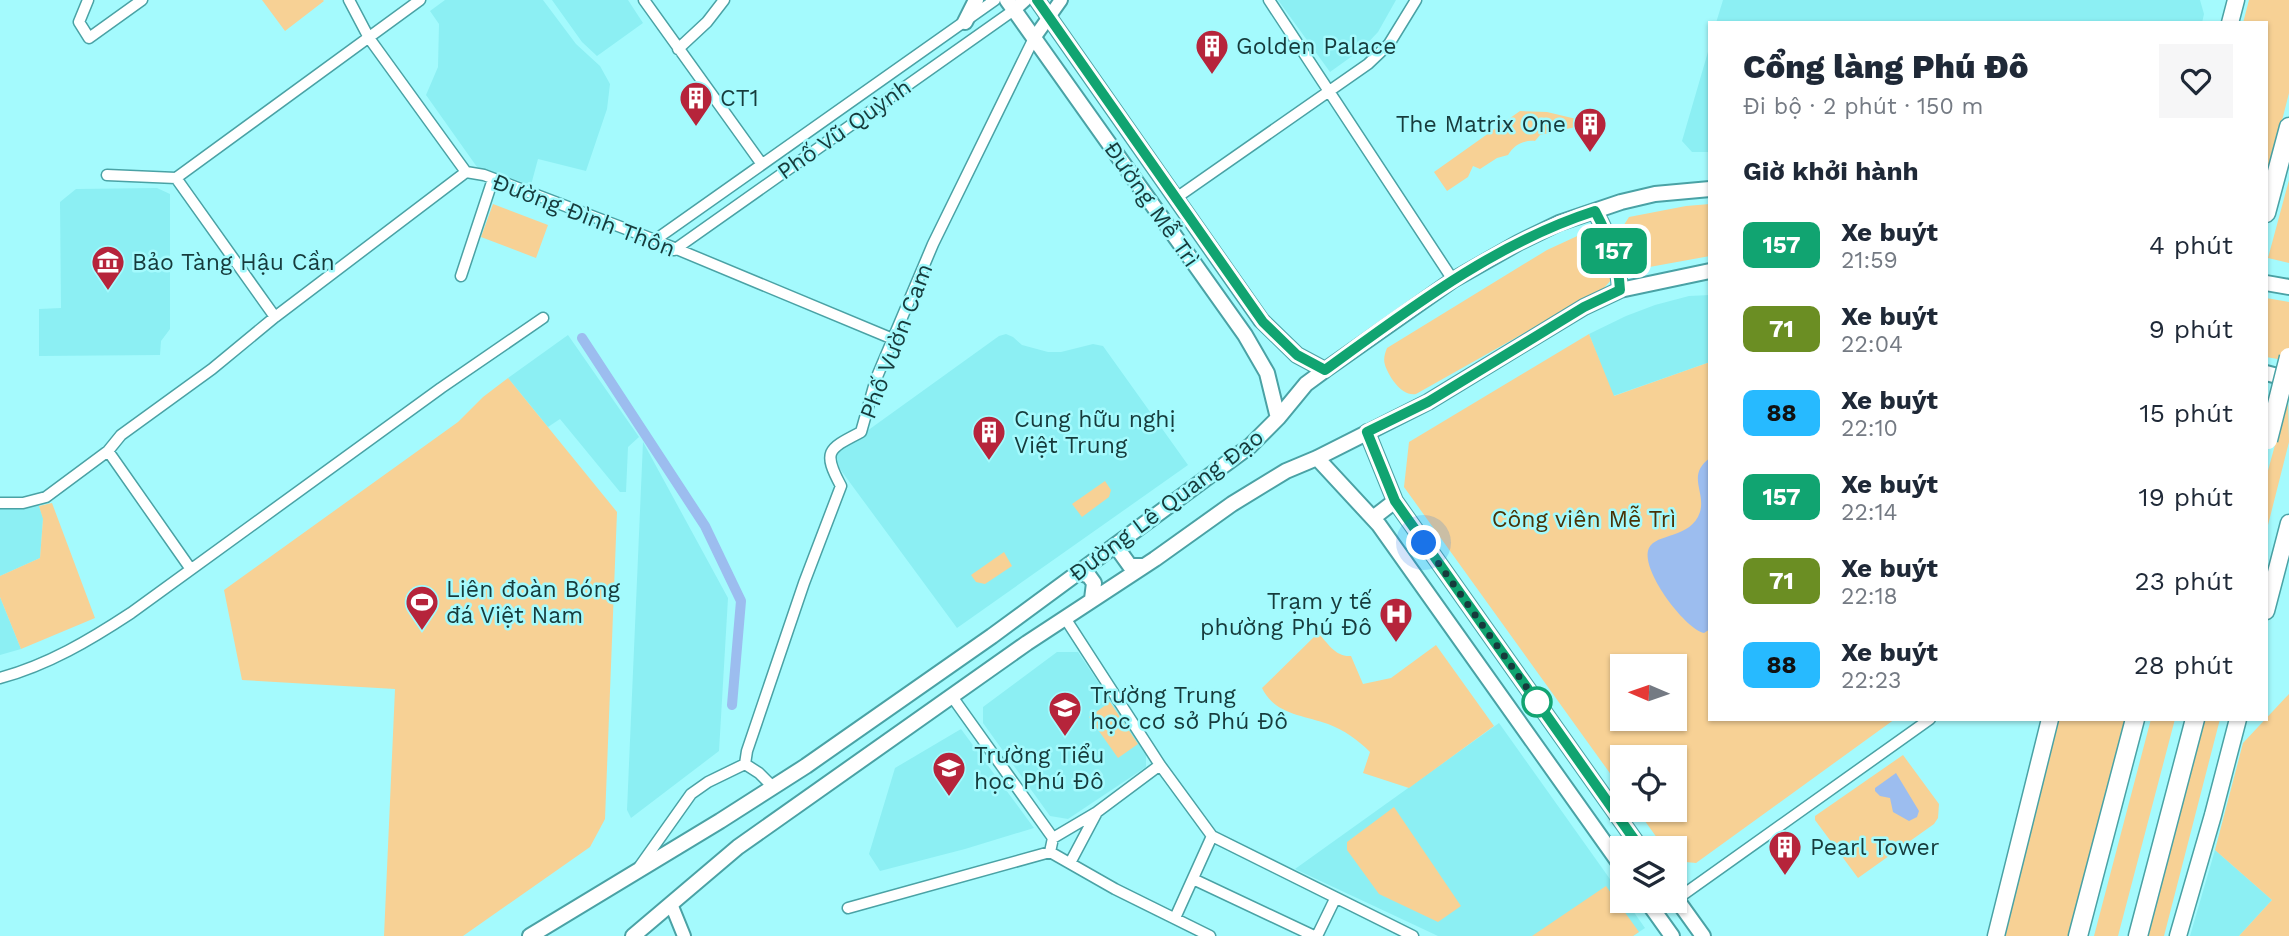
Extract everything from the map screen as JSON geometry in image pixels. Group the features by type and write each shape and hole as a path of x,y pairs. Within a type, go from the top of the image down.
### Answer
{"highway":[{"path":"2268,206 2289,127"},
{"path":"2268,438 2289,357"},
{"path":"2078,936 2134,721"},
{"path":"2138,936 2194,721"}],"main road":[{"path":"965,22 976,0"},
{"name":"Đường Mễ Trì","path":"1037,0 1263,322 1297,355 1325,370"},
{"path":"2231,21 2236,0"},
{"name":"Đường Mễ Trì","path":"1016,3 1034,38 1245,335 1266,373 1279,418"},
{"name":"Đường Lê Quang Đạo","path":"530,936 773,787 992,636 1250,446 1279,418 1306,384 1453,280 1559,223 1655,194 1708,189"},
{"path":"1595,211 1611,240 1618,265 1620,290"},
{"name":"Đường Lê Quang Đạo","path":"633,936 738,848 1232,504 1286,471 1428,402 1584,307 1620,290 1708,271"},
{"path":"2268,283 2289,287"},
{"path":"1245,335 1263,322"},
{"path":"2268,374 2289,379"},
{"path":"1367,432 1395,501 1632,836"},
{"path":"1317,458 1373,518 1610,850"},
{"path":"1373,518 1395,501"},
{"path":"2268,603 2289,523"},
{"path":"1126,538 1121,552 1124,559 1130,566 1143,566"},
{"path":"1077,572 1089,576 1094,583 1092,599"},
{"path":"1996,936 2050,721"},
{"path":"2178,936 2237,721"},
{"path":"1536,748 1559,733"},
{"path":"1656,913 1672,936"},
{"path":"1687,913 1703,936"}],"street":[{"path":"88,0 79,22 89,38 142,0"},
{"name":"Đường Đình Thôn","path":"349,0 369,38 466,172 493,179 655,240 893,340"},
{"path":"107,176 176,178 420,0"},
{"path":"644,0 761,163"},
{"path":"678,49 707,22 724,0"},
{"name":"Phố Vũ Quỳnh","path":"655,240 995,0"},
{"path":"1034,38 1061,0"},
{"path":"1269,0 1453,280"},
{"path":"1175,198 1368,64 1389,44 1416,0"},
{"name":"Phố Vũ Quỳnh","path":"674,250 1016,3"},
{"name":"Phố Vườn Cam","path":"745,764 747,751 804,583 841,486 831,467 830,455 836,446 862,432 869,399 933,244 1034,38"},
{"path":"0,503 23,503 46,497 108,451 121,435 212,369 275,317 466,172"},
{"path":"176,178 275,317"},
{"path":"461,276 493,179"},
{"path":"0,678 51,660 91,639 543,318"},
{"path":"108,451 190,568"},
{"path":"1065,618 1160,765 1212,836 1413,936"},
{"path":"953,698 1053,838"},
{"path":"1687,890 1927,721"},
{"path":"637,870 691,794 708,782 745,764 773,787"},
{"path":"1050,852 1053,838 1097,812 1160,765"},
{"path":"1070,863 1097,812"},
{"path":"1175,918 1212,836"},
{"path":"848,908 1050,852 1115,889 1210,936"},
{"path":"1193,879 1315,936 1335,899"},
{"path":"671,904 684,936"}],"shaded area":[{"path":"445,0 543,0 576,44 600,66 610,84 607,109 586,171 538,159 531,185 477,167 426,95 438,67 439,24 430,11"},
{"path":"552,0 628,0 643,23 597,56 582,42"},
{"path":"1278,0 1396,0 1378,32 1362,49 1330,72"},
{"path":"1723,0 2200,0 2204,14 2202,21 1717,21"},
{"path":"1708,52 1708,152 1692,152 1682,141"},
{"path":"157,188 170,194 170,329 161,341 160,355 39,356 39,309 61,308 60,202 76,189"},
{"path":"1708,295 1708,363 1613,396 1589,334 1626,316 1689,296"},
{"path":"1006,334 1022,345 1048,352 1061,352 1093,344 1103,346 1188,465 957,628 837,465 835,457 842,449 999,336"},
{"path":"568,335 639,437 628,447 626,492 620,492 560,419 548,427 508,378"},
{"path":"643,442 728,598 719,751 631,818 627,810"},
{"path":"1708,460 1708,630 1704,633 1695,629 1665,596 1648,557 1653,543 1682,531 1696,521 1701,505 1698,477 1703,464"},
{"path":"39,506 43,518 40,558 0,576 0,508"},
{"path":"0,597 21,649 0,655"},
{"name":"Trường Trung học cơ sở Phú Đô","path":"1057,652 1078,652 1146,754 1146,767 1068,819 1050,816 983,723 983,707"},
{"path":"1499,723 1610,879 1610,913 1634,913 1645,928 1633,936 1438,936 1295,869"},
{"name":"Trường Tiểu học Phú Đô","path":"961,729 1034,828 880,871 869,854 895,768"},
{"path":"1896,773 1919,811 1917,817 1909,821 1893,812 1890,798 1880,796 1875,791 1875,788"},
{"path":"2215,850 2272,900 2239,936 2190,936"}],"green space":[{"path":"262,0 323,0 324,1 285,31"},
{"path":"2249,0 2289,0 2289,93 2268,175 2268,21 2244,21"},
{"path":"1520,111 1547,112 1593,123 1540,135 1535,141 1519,144 1508,155 1497,158 1480,169 1473,166 1468,177 1447,191 1434,172"},
{"path":"2289,180 2289,263 2268,258"},
{"path":"493,204 548,225 536,258 481,237"},
{"path":"1708,204 1708,256 1644,268 1633,263 1622,228 1629,217"},
{"path":"1586,232 1597,234 1605,248 1612,279 1604,288 1416,394 1401,389 1393,380 1384,363 1387,348 1547,250"},
{"path":"2268,298 2289,302 2289,361 2268,357"},
{"name":"Công viên Mễ Trì","path":"1589,334 1614,396 1708,363 1708,721 1892,721 1696,863 1687,862 1687,836 1656,836 1646,822 1687,822 1687,745 1610,745 1610,773 1404,487 1409,442"},
{"name":"Liên đoàn Bóng đá Việt Nam","path":"508,378 617,512 605,819 590,847 463,936 384,936 395,689 242,680 224,590 458,422 483,397"},
{"path":"2288,397 2289,442 2268,525 2268,471"},
{"path":"1105,481 1111,490 1109,497 1082,517 1072,504"},
{"path":"52,503 95,618 21,649 0,597 0,576 40,558 43,519 39,506"},
{"path":"1004,552 1012,566 985,584 976,582 971,575"},
{"path":"1318,633 1336,652 1351,656 1363,684 1391,678 1436,645 1494,726 1409,788 1363,773 1370,752 1361,743 1334,726 1282,709 1274,704 1262,688"},
{"path":"2289,694 2289,936 2239,936 2272,900 2215,850 2243,743 2264,721 2268,721 2268,716"},
{"path":"1110,702 1138,744 1118,758 1089,717"},
{"path":"2058,721 2130,721 2073,936 2004,936"},
{"path":"2150,721 2174,721 2118,936 2094,936"},
{"path":"2201,721 2219,721 2164,936 2144,936"},
{"path":"1903,755 1939,804 1938,818 1934,824 1858,878 1815,820 1815,816"},
{"path":"1394,807 1461,906 1438,922 1379,894 1347,850 1347,842"},
{"path":"1606,886 1610,892 1610,913 1625,913 1639,932 1633,936 1532,936"}],"waterway":[{"path":"582,338 705,526 741,601 732,705"}],"bus line":[{"name":"157","path":"1037,0 1263,322 1297,355 1325,370 1453,280 1538,233 1595,211 1611,240 1618,265 1620,290 1584,307 1428,402 1367,432 1395,501 1632,836"}],"place":[{"name":"Golden Palace","path":"1212,76"},
{"name":"CT1","path":"696,128"},
{"name":"The Matrix One","path":"1590,154"},
{"name":"Bảo Tàng Hậu Cần","path":"108,292"},
{"name":"Cung hữu nghị Việt Trung","path":"989,462"},
{"name":"Liên đoàn Bóng đá Việt Nam","path":"422,632"},
{"name":"Trạm y tế phường Phú Đô","path":"1396,644"},
{"name":"Trường Trung học cơ sở Phú Đô","path":"1065,738"},
{"name":"Trường Tiểu học Phú Đô","path":"949,798"},
{"name":"Pearl Tower","path":"1785,877"}],"route":[{"path":"1424,543 1537,702"}]}
